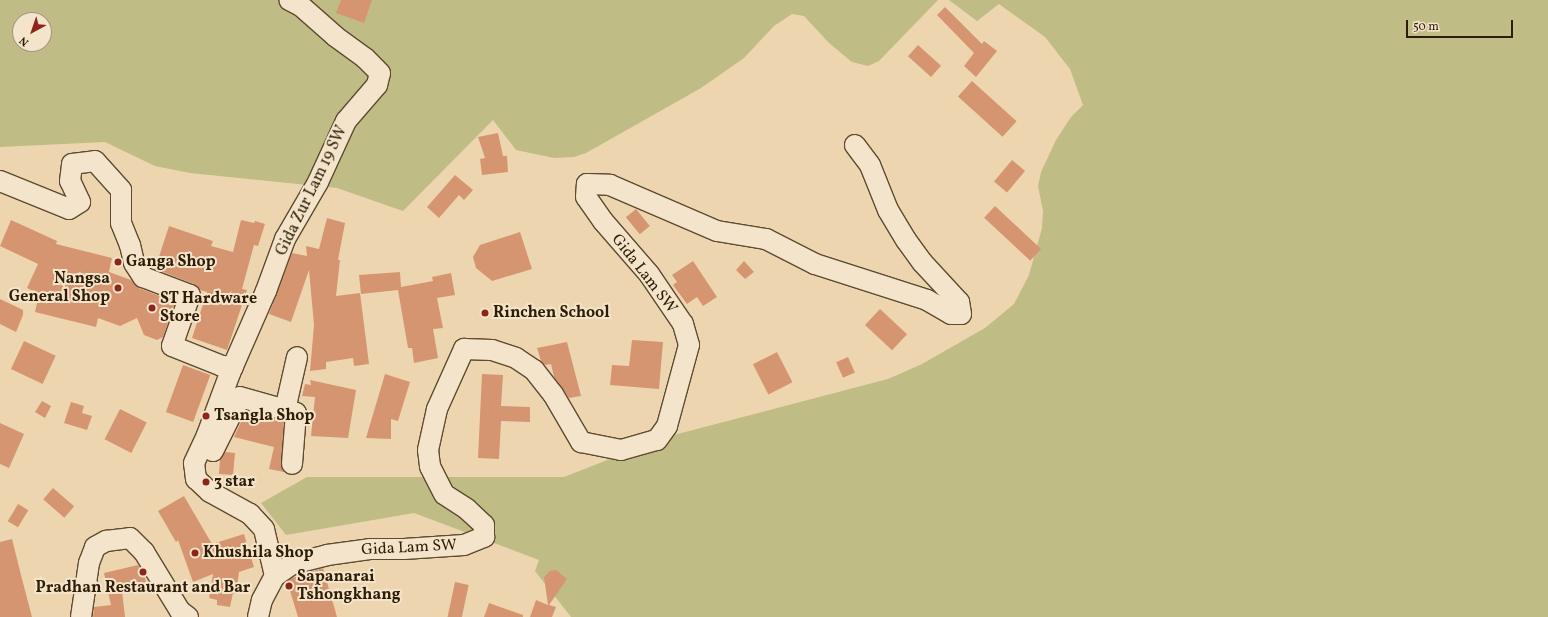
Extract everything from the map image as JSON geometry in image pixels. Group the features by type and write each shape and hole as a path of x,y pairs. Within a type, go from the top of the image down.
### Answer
{"street":[{"name":"Gida Zur Lam 19 SW","path":"196,476 194,463 266,291 285,239 318,182 346,121 377,85 380,73 365,58 335,36 301,6 289,0"},
{"name":"Gida Lam SW","path":"258,617 262,600 275,576 292,564 327,555 370,549 404,549 464,545 484,537 484,525 468,509 444,494 430,466 428,450 437,409 464,349 492,350 516,358 534,370 553,394 581,442 621,450 657,440 667,426 689,345 683,324 649,274 603,221 586,197 587,184 610,185 717,231 766,239 815,264 928,300 951,314 961,314 959,302 922,262 895,222 888,210 870,165 855,145"},
{"path":"0,181 69,209 80,202 70,181 72,164 95,161 122,190 121,223 130,245 134,263 143,277 190,295 172,346 222,366 233,367"},
{"path":"285,410 297,356"},
{"path":"275,576 264,529 250,514 210,492 196,480 196,476 207,463 240,396 296,413 292,464"},
{"path":"81,617 89,563 95,547 106,540 130,538 144,552 180,611 188,617"}],"shaded area":[{"path":"0,0 938,0 879,61 868,66 852,62 829,43 804,16 792,14 774,26 744,58 701,88 586,153 574,157 554,158 516,150 493,120 403,211 337,188 190,173 155,166 105,142 0,147"},
{"path":"949,0 1548,0 1548,617 571,617 535,571 539,560 414,513 286,535 261,503 307,477 564,477 666,437 888,379 922,364 985,328 1014,304 1029,275 1042,228 1043,211 1038,186 1041,172 1056,140 1071,117 1083,105 1070,69 1045,37 999,4 977,21"}],"building":[{"path":"341,0 372,0 364,23 336,13"},
{"path":"945,7 982,44 984,41 997,51 976,77 964,66 974,53 937,15"},
{"path":"918,45 941,66 931,77 908,56"},
{"path":"972,81 1017,121 1003,137 958,97"},
{"path":"498,133 503,156 507,156 508,172 482,175 480,159 485,158 478,137"},
{"path":"1012,160 1025,171 1007,192 994,181"},
{"path":"455,175 473,190 464,200 459,195 439,218 427,207"},
{"path":"995,206 1041,249 1030,261 984,218"},
{"path":"636,209 650,226 640,234 626,217"},
{"path":"327,218 345,223 338,260 340,260 336,296 360,293 369,364 354,366 353,358 326,362 326,369 310,371 314,325 309,270 291,322 269,314 292,253 307,256 306,246 319,249"},
{"path":"11,220 57,241 56,244 112,258 109,272 131,280 139,288 175,302 163,337 157,340 144,335 137,318 120,326 98,318 96,327 35,312 39,294 27,288 38,264 0,246"},
{"path":"241,220 254,223 255,221 265,224 258,246 254,245 242,289 247,290 227,350 192,338 207,292 200,290 194,284 155,269 169,226 213,241 211,246 233,252"},
{"path":"520,232 532,269 492,281 476,268 473,257 480,245"},
{"path":"693,261 717,297 703,306 697,297 687,304 673,285 677,282 672,275"},
{"path":"744,261 754,272 745,279 736,270"},
{"path":"400,272 401,287 433,281 432,277 451,273 455,295 437,298 443,328 433,329 438,358 414,363 412,348 408,348 398,290 361,294 359,275"},
{"path":"0,299 23,310 23,315 16,332 0,324"},
{"path":"880,309 907,334 892,350 865,325"},
{"path":"632,340 663,342 659,389 610,385 612,365 629,366"},
{"path":"24,341 56,356 43,384 11,369"},
{"path":"567,342 581,396 569,398 554,377 551,364 545,365 541,361 537,348"},
{"path":"777,352 792,382 768,395 753,364"},
{"path":"848,357 855,373 843,378 836,362"},
{"path":"183,365 210,375 193,422 166,412"},
{"path":"385,374 410,382 398,421 391,419 391,439 366,438"},
{"path":"482,374 503,375 501,406 530,407 530,422 501,421 499,459 478,458"},
{"path":"310,380 356,390 348,438 311,436 315,397 302,396 305,384 311,385"},
{"path":"42,401 51,406 45,418 35,412"},
{"path":"71,402 84,406 82,413 92,416 87,430 64,423"},
{"path":"120,409 147,423 131,453 105,439"},
{"path":"246,411 284,421 281,463 284,472 269,469 274,447 234,437"},
{"path":"0,423 24,434 9,468 0,464"},
{"path":"225,452 235,453 233,475 219,474 220,460"},
{"path":"53,488 74,506 64,518 43,499"},
{"path":"184,496 212,544 244,534 254,567 239,572 236,594 233,593 230,607 217,605 217,600 209,598 213,574 193,582 178,540 176,542 158,511"},
{"path":"18,504 28,510 18,527 8,521"},
{"path":"12,539 32,617 0,617 0,542"},
{"path":"138,565 144,574 146,582 122,591 125,617 93,617 94,607 111,605 104,573"},
{"path":"323,568 337,617 298,617 287,581"},
{"path":"556,570 567,579 549,605 556,607 552,617 530,617 536,600 548,605 544,577 550,571"},
{"path":"455,582 469,585 462,617 448,617"},
{"path":"489,603 523,615 523,617 484,617"}],"place":[{"name":"Ganga Shop","path":"118,262"},
{"name":"Nangsa General Shop","path":"118,288"},
{"name":"ST Hardware Store","path":"152,308"},
{"name":"Rinchen School","path":"485,313"},
{"name":"Tsangla Shop","path":"206,416"},
{"name":"3 star","path":"206,482"},
{"name":"Khushila Shop","path":"195,553"},
{"name":"Pradhan Restaurant and Bar","path":"143,572"},
{"name":"Sapanarai Tshongkhang","path":"289,586"}]}
